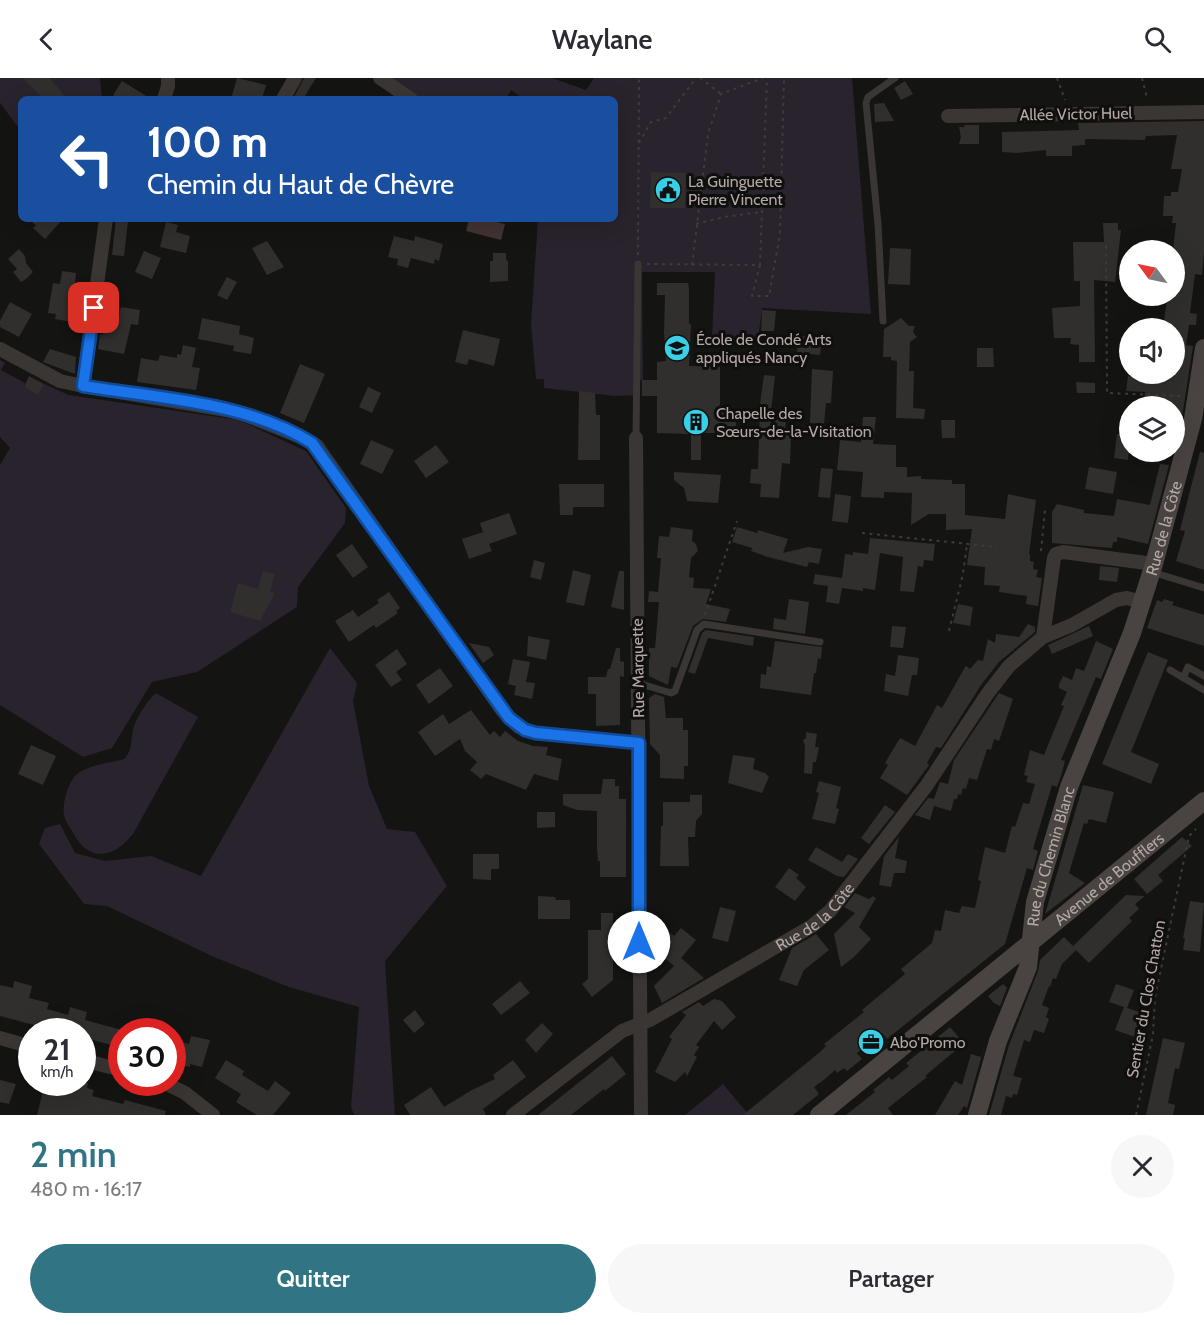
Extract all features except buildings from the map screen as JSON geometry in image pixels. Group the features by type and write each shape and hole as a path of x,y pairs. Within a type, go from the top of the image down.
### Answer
{"street":[{"path":"165,96 168,78"},
{"path":"285,96 295,78"},
{"path":"381,78 407,96"},
{"name":"Allée Victor Huel","path":"948,116 1204,112"},
{"path":"83,386 106,222"},
{"name":"Rue de la Côte","path":"513,1115 622,1032 639,1025 812,926 830,911 927,785 1009,666 1043,637 1072,625 1116,600 1127,598 1142,602 1199,421 1197,397 1204,348"},
{"path":"0,349 60,381 238,412 273,424 312,443 509,718 525,730 536,733 639,743"},
{"name":"Rue Marquette","path":"636,438 641,1115"},
{"path":"1043,637 1056,554 1063,552 1153,568"},
{"name":"Rue du Chemin Blanc","path":"977,1115 995,1050 1028,967 1035,902 1069,788 1132,633 1142,602"},
{"name":"Avenue de Boufflers","path":"819,1115 1204,801"},
{"path":"0,1038 18,1043"},
{"path":"186,1094 213,1115"}],"lane":[{"path":"883,321 878,224 866,102 868,97 895,78"},
{"path":"636,438 638,264"},
{"path":"1153,568 1204,588"},
{"path":"638,683 671,693 675,691 697,630 704,624 820,642"},
{"path":"1183,678 1188,667 1204,676"},
{"path":"1170,670 1204,690"}],"path":[{"path":"639,78 638,264 760,265"},
{"path":"639,144 651,122 666,118 698,78 721,94"},
{"path":"721,94 763,78"},
{"path":"767,78 760,265 752,296 769,296 780,234 784,78"},
{"path":"1057,78 1071,114"},
{"path":"1142,78 1150,113"},
{"path":"692,266 708,134 721,94"},
{"path":"696,224 724,217 762,212"},
{"path":"1106,246 1107,393 1197,397"},
{"path":"1041,551 1045,510"},
{"path":"701,626 737,521"},
{"path":"862,533 997,547"},
{"path":"949,631 963,574 967,544"},
{"name":"Sentier du Clos Chatton","path":"1136,1115 1153,1035 1157,986 1190,836 1197,829"}],"shaded area":[{"path":"0,78 100,78 102,96 18,96 18,127 0,103"},
{"path":"384,78 552,78 586,90 594,78 852,78 871,314 762,308 758,340 712,337 715,272 642,272 643,380 640,380 639,395 615,396 544,388 544,379 536,379 531,325 538,222 618,222 618,96 520,96 511,90 508,96 411,96"},
{"path":"468,222 505,224 501,240 466,231"},
{"path":"0,360 5,363 1,370 25,383 24,387 38,394 44,384 69,395 239,420 306,451 346,508 345,523 298,587 297,607 197,672 152,682 112,748 83,757 0,705 0,465 10,448 0,437"},
{"path":"330,648 357,683 353,701 369,786 387,829 415,832 447,886 385,961 395,1115 354,1115 351,1107 359,1007 289,987 214,957 107,906 84,904 39,844 45,828 60,824 75,853 105,861 151,856 201,876"},
{"path":"156,693 198,717 133,834 117,849 101,854 93,853 78,841 65,819 64,806 68,788 73,778 81,772 124,759 129,751 138,717"},
{"path":"723,1084 749,1115 685,1115"}],"place":[{"name":"La Guinguette Pierre Vincent","path":"668,190"},
{"name":"École de Condé Arts appliqués Nancy","path":"677,348"},
{"name":"Chapelle des Sœurs-de-la-Visitation","path":"696,422"},
{"name":"Abo'Promo","path":"871,1042"}],"route":[{"path":"94,308 83,386 224,408 273,424 317,446 509,718 525,730 546,735 639,743 639,942"}]}
